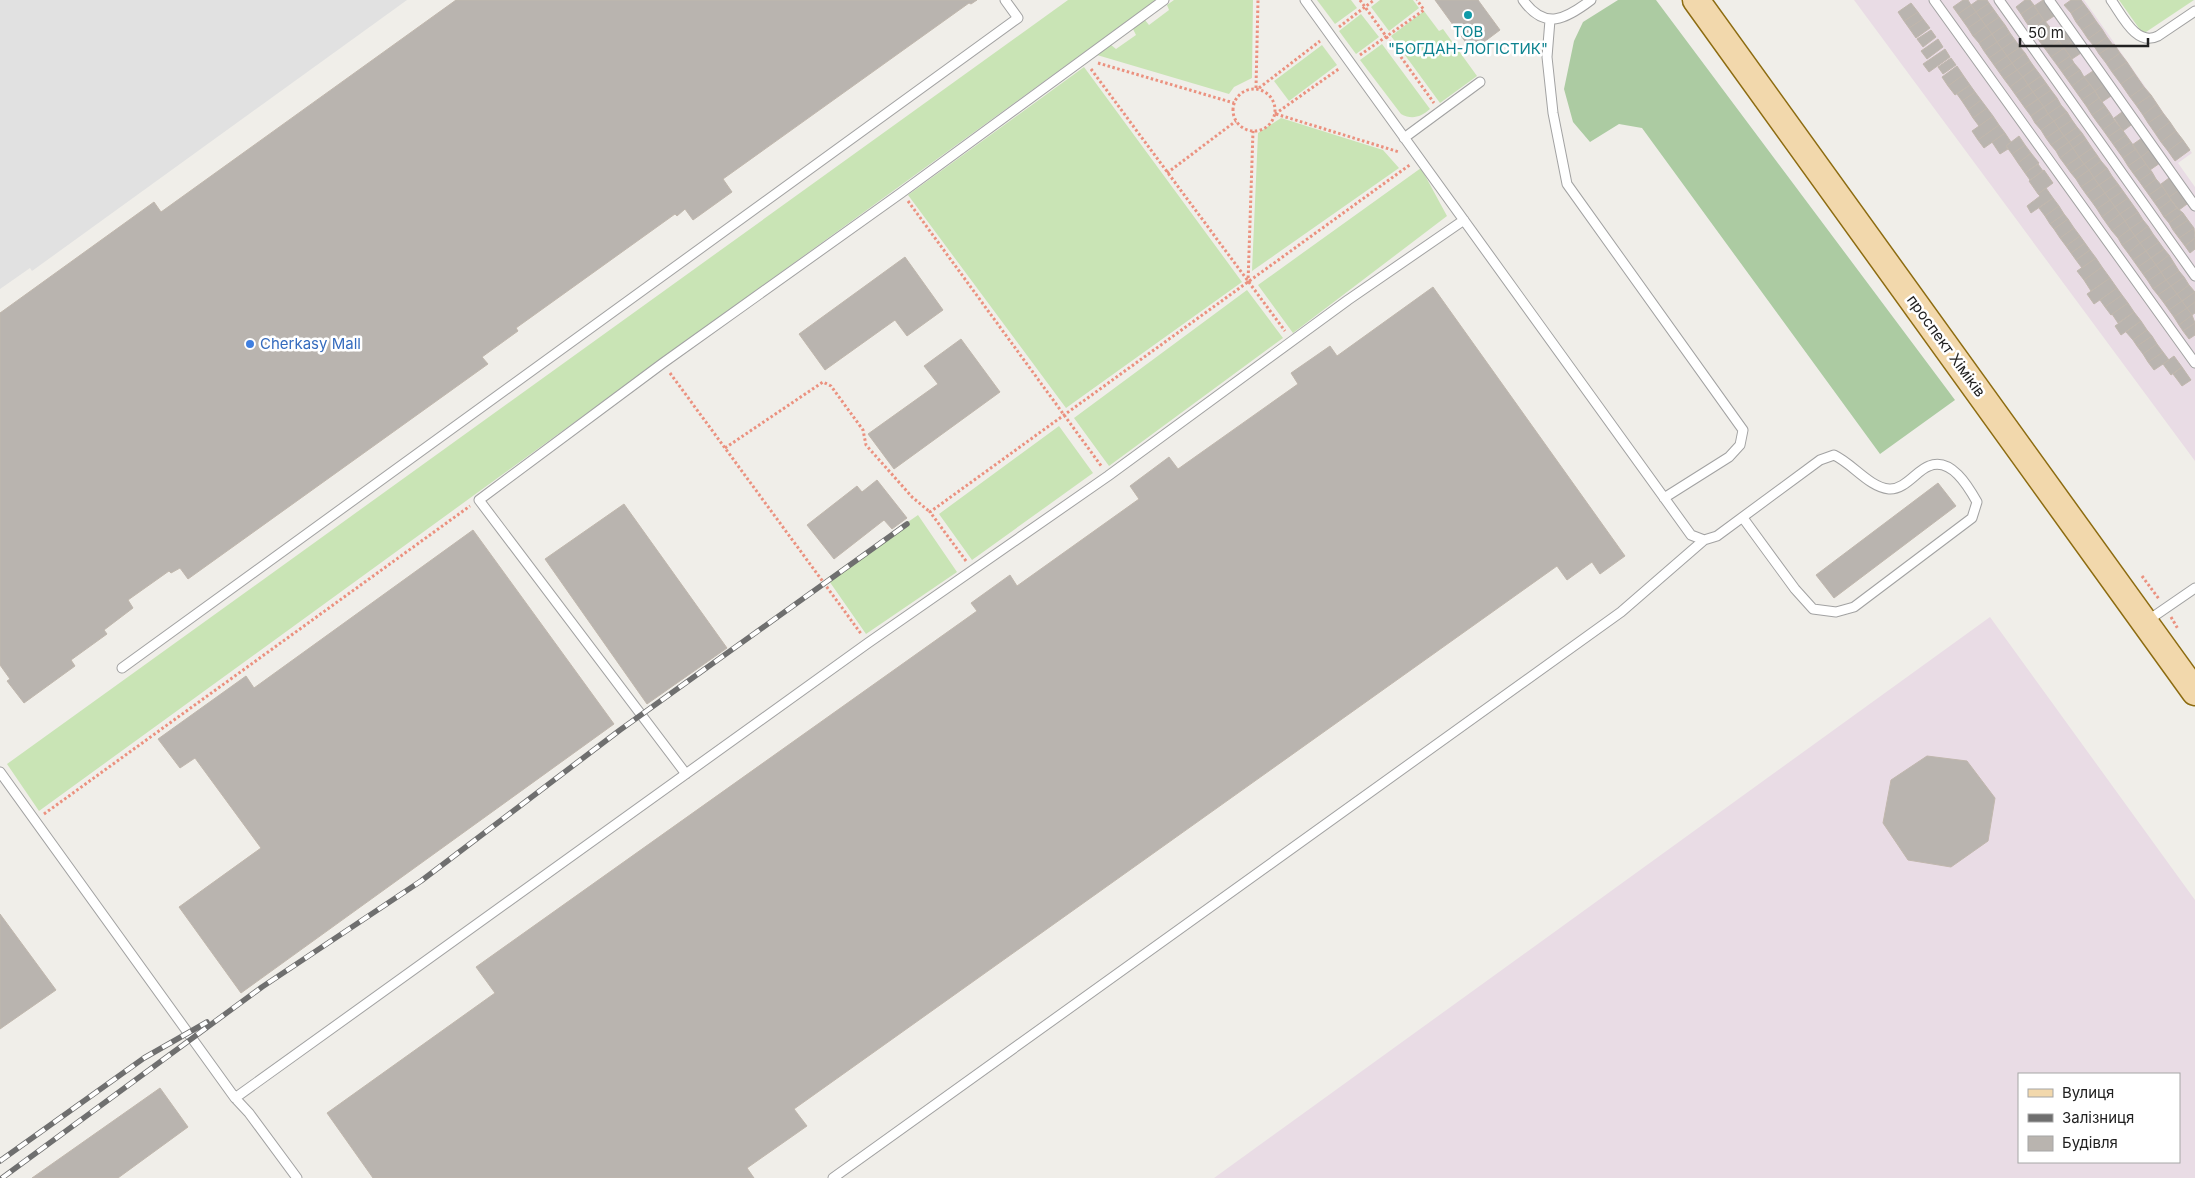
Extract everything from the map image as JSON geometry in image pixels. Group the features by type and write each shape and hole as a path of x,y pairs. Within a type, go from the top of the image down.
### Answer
{"main road":[{"name":"проспект Хіміків","path":"1696,0 2195,692"}],"lane":[{"path":"122,668 1018,18 1004,0"},
{"path":"686,774 479,500 663,363 901,193 1164,0"},
{"path":"1305,0 1691,535 1704,540"},
{"path":"1523,0 1532,12 1550,20 1571,15 1591,0"},
{"path":"1934,0 2195,363"},
{"path":"1999,0 2195,276"},
{"path":"2049,0 2195,206"},
{"path":"2111,0 2132,29 2143,38 2152,39 2158,36 2195,11"},
{"path":"1550,20 1548,66 1553,113 1567,184 1743,430 1740,445 1729,457 1664,498"},
{"path":"1404,138 1480,82"},
{"path":"235,1098 868,643 1108,476 1292,341 1464,220"},
{"path":"832,1178 1620,612 1704,540 1718,536 1742,518 1820,460 1834,455 1847,462 1876,486 1892,489 1913,479 1928,466 1942,465 1955,471 1970,488 1977,502 1972,518 1854,607 1836,612 1813,609 1742,518"},
{"path":"2145,622 2195,588"},
{"path":"0,772 235,1098 249,1113 297,1178"}],"path":[{"path":"1257,88 1258,0"},
{"path":"1360,0 1440,112"},
{"path":"1257,88 1271,96 1276,107 1269,126 1253,131 1241,127 1233,115 1234,103 1239,94 1246,90 1257,88 1374,0"},
{"path":"1417,0 1424,10"},
{"path":"1083,58 1234,103"},
{"path":"1083,58 1292,341"},
{"path":"1275,114 1419,158"},
{"path":"1167,173 1236,121"},
{"path":"1248,282 1253,131"},
{"path":"930,512 1419,158"},
{"path":"901,193 1108,476"},
{"path":"663,363 868,643"},
{"path":"725,448 823,382 831,386 863,430 866,445 912,497 930,512 972,571"},
{"path":"35,821 479,500"}],"shaded area":[{"path":"0,0 407,0 32,271 30,268 0,289"},
{"path":"1854,0 2084,0 2192,153 2178,163 2195,187 2195,461"},
{"path":"1990,617 2195,900 2195,1178 1214,1178"}],"green space":[{"path":"1068,0 1156,0 39,811 7,764"},
{"path":"1174,0 1253,0 1252,78 1234,87 1229,94 1097,55 1111,45 1116,49 1136,35 1133,29 1145,20 1149,25 1169,10 1167,5"},
{"path":"1317,0 1351,0 1357,8 1335,24"},
{"path":"1380,0 1413,0 1419,8 1389,31 1371,7"},
{"path":"1618,0 1656,0 1955,400 1880,454 1642,128 1619,124 1590,142 1573,122 1564,89 1574,41 1583,22"},
{"path":"2119,0 2194,0 2143,34"},
{"path":"1424,11 1439,31 1443,29 1477,76 1440,103 1391,36"},
{"path":"1361,14 1379,37 1356,54 1339,31"},
{"path":"1382,44 1430,109 1423,114 1413,117 1401,114 1360,60"},
{"path":"1322,45 1337,65 1289,101 1274,81"},
{"path":"1084,67 1242,282 1066,408 908,195"},
{"path":"1281,118 1383,150 1399,168 1252,271 1258,133"},
{"path":"1421,168 1447,216 1293,333 1258,285"},
{"path":"1247,290 1283,338 1109,466 1074,418"},
{"path":"1059,426 1093,473 972,560 939,514"},
{"path":"918,515 957,572 866,634 827,578"}],"building":[{"name":"Cherkasy Mall","path":"456,0 977,0 971,4 969,3 723,179 732,192 693,220 685,209 677,216 675,214 516,328 518,331 482,357 488,364 188,579 180,568 171,573 169,571 128,600 133,608 104,630 107,634 71,660 75,666 24,703 7,681 10,679 0,665 0,313 154,202 161,212"},
{"name":"ТОВ \"БОГДАН-ЛОГІСТИК\"","path":"1435,0 1478,0 1500,30 1472,51"},
{"path":"1963,0 1968,0 1971,5 1958,14 1953,7"},
{"path":"1978,0 1987,0 1989,3 1976,12 1971,5"},
{"path":"2025,0 2030,0 2034,5 2021,14 2016,7"},
{"path":"2043,0 2054,16 2045,22 2034,6"},
{"path":"2071,0 2081,0 2084,4 2071,13 2064,5"},
{"path":"1911,3 1918,12 1904,21 1898,12"},
{"path":"1989,3 1994,10 1981,19 1976,12"},
{"path":"2084,4 2090,12 2076,22 2071,13"},
{"path":"1971,5 1976,12 1963,21 1958,14"},
{"path":"2034,5 2039,13 2026,22 2021,14"},
{"path":"1994,10 1999,17 1986,26 1981,19"},
{"path":"1918,12 1923,19 1909,28 1904,21"},
{"path":"1976,12 1981,19 1968,28 1963,21"},
{"path":"2090,12 2096,21 2082,30 2076,22"},
{"path":"2039,13 2044,20 2031,29 2026,22"},
{"path":"1999,17 2005,25 1992,34 1986,26"},
{"path":"1923,19 1930,28 1916,38 1909,28"},
{"path":"1981,19 1986,26 1973,36 1968,28"},
{"path":"2044,20 2049,26 2036,35 2031,29"},
{"path":"2096,21 2102,29 2088,39 2082,30"},
{"path":"2005,25 2010,33 1997,42 1992,34"},
{"path":"1986,26 1992,34 1979,43 1973,36"},
{"path":"2049,26 2053,33 2040,42 2036,35"},
{"path":"2064,28 2073,41 2064,48 2055,35"},
{"path":"2102,29 2107,37 2094,46 2088,39"},
{"path":"1931,30 1936,37 1923,47 1917,39"},
{"path":"2010,33 2015,40 2002,49 1997,42"},
{"path":"2053,33 2059,41 2046,50 2040,42"},
{"path":"1992,34 1997,42 1984,51 1979,43"},
{"path":"2107,37 2113,45 2099,54 2094,46"},
{"path":"1938,39 1943,47 1927,59 1921,51"},
{"path":"2015,40 2020,47 2007,56 2002,49"},
{"path":"2059,41 2064,48 2051,57 2046,50"},
{"path":"2073,41 2081,53 2072,59 2064,48"},
{"path":"1997,42 2002,49 1989,58 1984,51"},
{"path":"2114,44 2120,53 2106,63 2099,54"},
{"path":"2020,47 2025,53 2012,63 2007,56"},
{"path":"2064,48 2070,56 2057,65 2051,57"},
{"path":"1945,49 1950,57 1929,72 1923,64"},
{"path":"2002,49 2007,56 1994,65 1989,58"},
{"path":"2025,53 2030,61 2017,70 2012,63"},
{"path":"2120,53 2127,62 2112,72 2106,63"},
{"path":"2007,56 2012,63 1999,72 1994,65"},
{"path":"2070,56 2074,63 2062,72 2057,65"},
{"path":"1951,58 1956,65 1943,74 1938,67"},
{"path":"2030,61 2035,68 2023,77 2017,70"},
{"path":"2127,62 2135,74 2121,84 2112,72"},
{"path":"2012,63 2017,70 2004,79 1999,72"},
{"path":"2074,63 2080,70 2067,79 2062,72"},
{"path":"1957,66 1963,75 1948,86 1942,77"},
{"path":"2035,68 2041,76 2028,85 2023,77"},
{"path":"2017,70 2023,77 2010,87 2004,79"},
{"path":"2080,70 2084,77 2072,86 2067,79"},
{"path":"2093,71 2103,85 2095,91 2084,77"},
{"path":"2135,74 2144,87 2130,97 2121,84"},
{"path":"1963,75 1970,85 1955,95 1948,86"},
{"path":"2041,76 2046,83 2033,92 2028,85"},
{"path":"2023,77 2028,85 2015,94 2010,87"},
{"path":"2084,77 2090,84 2077,93 2072,86"},
{"path":"2046,83 2051,90 2038,99 2033,92"},
{"path":"2090,84 2095,91 2082,100 2077,93"},
{"path":"1970,85 1975,92 1962,101 1957,94"},
{"path":"2028,85 2033,92 2020,101 2015,94"},
{"path":"2103,85 2111,96 2102,102 2095,91"},
{"path":"2144,87 2151,95 2136,105 2130,97"},
{"path":"2051,90 2057,98 2044,107 2038,99"},
{"path":"2095,91 2099,98 2087,107 2082,100"},
{"path":"1975,92 1981,100 1968,110 1962,101"},
{"path":"2033,92 2038,99 2025,108 2020,101"},
{"path":"2151,95 2157,104 2143,115 2136,105"},
{"path":"2057,98 2061,105 2048,114 2044,107"},
{"path":"2099,98 2105,106 2092,115 2087,107"},
{"path":"2038,99 2044,107 2031,116 2025,108"},
{"path":"1981,100 1987,108 1973,118 1968,110"},
{"path":"2157,104 2163,113 2148,123 2143,115"},
{"path":"2061,105 2067,112 2054,121 2048,114"},
{"path":"2105,106 2110,113 2097,122 2092,115"},
{"path":"2044,107 2048,114 2035,123 2031,116"},
{"path":"1987,108 1993,116 1979,126 1973,118"},
{"path":"2067,112 2072,120 2059,129 2054,121"},
{"path":"2122,112 2131,125 2123,131 2114,118"},
{"path":"2110,113 2115,121 2103,130 2097,122"},
{"path":"2163,113 2170,122 2155,133 2148,123"},
{"path":"2048,114 2054,121 2041,130 2035,123"},
{"path":"1993,116 1999,125 1978,140 1972,131"},
{"path":"2072,120 2077,127 2064,136 2059,129"},
{"path":"2054,121 2059,129 2046,138 2041,130"},
{"path":"2115,121 2121,128 2108,137 2103,130"},
{"path":"2170,122 2176,131 2161,142 2155,133"},
{"path":"1999,125 2005,133 1984,148 1978,140"},
{"path":"2077,127 2082,133 2069,142 2064,136"},
{"path":"2121,128 2126,135 2113,144 2108,137"},
{"path":"2059,129 2064,136 2051,145 2046,138"},
{"path":"2176,131 2183,140 2168,151 2161,142"},
{"path":"2005,133 2011,142 2006,146 2008,149 2000,154 1992,142"},
{"path":"2082,133 2086,139 2073,148 2069,142"},
{"path":"2126,135 2131,142 2118,151 2113,144"},
{"path":"2019,136 2025,145 2012,154 2006,146"},
{"path":"2064,136 2069,142 2056,151 2051,145"},
{"path":"2142,138 2150,150 2141,157 2132,145"},
{"path":"2086,139 2092,148 2079,157 2073,148"},
{"path":"2183,140 2190,150 2175,161 2168,151"},
{"path":"2069,142 2073,148 2060,158 2056,151"},
{"path":"2131,142 2136,149 2123,158 2118,151"},
{"path":"2025,145 2031,153 2018,163 2012,154"},
{"path":"2073,148 2079,157 2066,166 2060,158"},
{"path":"2092,148 2097,155 2084,164 2079,157"},
{"path":"2136,149 2141,157 2128,166 2123,158"},
{"path":"2150,150 2160,163 2150,170 2141,157"},
{"path":"2031,153 2039,163 2025,173 2018,163"},
{"path":"2097,155 2101,161 2089,170 2084,164"},
{"path":"2079,157 2084,164 2071,173 2066,166"},
{"path":"2141,157 2146,164 2133,173 2128,166"},
{"path":"2101,161 2107,168 2094,178 2089,170"},
{"path":"2038,164 2043,171 2030,180 2025,173"},
{"path":"2084,164 2089,170 2076,179 2071,173"},
{"path":"2146,164 2152,172 2139,181 2133,173"},
{"path":"2107,168 2112,176 2099,185 2094,178"},
{"path":"2044,170 2053,183 2038,194 2029,181"},
{"path":"2089,170 2094,178 2081,187 2076,179"},
{"path":"2152,172 2156,179 2144,188 2139,181"},
{"path":"2112,176 2118,184 2105,193 2099,185"},
{"path":"2094,178 2099,185 2086,194 2081,187"},
{"path":"2169,178 2178,191 2169,197 2161,184"},
{"path":"2156,179 2162,186 2149,195 2144,188"},
{"path":"2118,184 2123,191 2110,200 2105,193"},
{"path":"2099,185 2105,193 2092,202 2086,194"},
{"path":"2162,186 2167,193 2154,202 2149,195"},
{"path":"2046,188 2053,198 2031,213 2027,206 2040,196 2038,194"},
{"path":"2123,191 2128,198 2115,207 2110,200"},
{"path":"2178,191 2187,204 2179,210 2169,197"},
{"path":"2105,193 2110,200 2097,209 2092,202"},
{"path":"2167,193 2171,200 2159,209 2154,202"},
{"path":"2053,198 2059,206 2045,216 2039,208"},
{"path":"2128,198 2133,205 2120,214 2115,207"},
{"path":"2110,200 2115,207 2102,217 2097,209"},
{"path":"2171,200 2177,208 2164,217 2159,209"},
{"path":"2133,205 2138,212 2125,221 2120,214"},
{"path":"2059,206 2064,214 2050,224 2045,216"},
{"path":"2115,207 2120,214 2107,224 2102,217"},
{"path":"2177,208 2183,213 2169,223 2164,217"},
{"path":"2138,212 2143,220 2130,229 2125,221"},
{"path":"2183,213 2188,220 2173,230 2169,223"},
{"path":"2064,214 2068,219 2054,229 2050,224"},
{"path":"2120,214 2125,221 2112,231 2107,224"},
{"path":"2068,219 2074,228 2060,238 2054,229"},
{"path":"2143,220 2148,226 2135,236 2130,229"},
{"path":"2188,220 2194,228 2179,238 2173,230"},
{"path":"2125,221 2130,229 2118,238 2112,231"},
{"path":"2148,226 2153,234 2140,243 2135,236"},
{"path":"2074,228 2080,236 2066,246 2060,238"},
{"path":"2194,228 2195,238 2185,246 2179,238"},
{"path":"2130,229 2135,236 2122,245 2118,238"},
{"path":"2153,234 2159,242 2146,251 2140,243"},
{"path":"2080,236 2085,243 2071,253 2066,246"},
{"path":"2135,236 2140,243 2128,253 2122,245"},
{"path":"2195,238 2195,249 2190,253 2185,246"},
{"path":"2159,242 2164,249 2151,258 2146,251"},
{"path":"2085,243 2090,250 2076,260 2071,253"},
{"path":"2140,243 2146,251 2133,260 2128,253"},
{"path":"2164,249 2169,255 2156,265 2151,258"},
{"path":"2090,250 2096,258 2082,268 2076,260"},
{"path":"2146,251 2151,258 2138,267 2133,260"},
{"path":"2169,255 2174,263 2161,272 2156,265"},
{"path":"905,257 943,310 907,336 895,320 825,370 799,334"},
{"path":"2096,258 2102,267 2084,280 2077,271"},
{"path":"2151,258 2156,265 2143,274 2138,267"},
{"path":"2174,263 2179,271 2166,280 2161,272"},
{"path":"2156,265 2161,272 2148,281 2143,274"},
{"path":"2102,267 2110,278 2091,291 2084,280"},
{"path":"2179,271 2184,277 2171,286 2166,280"},
{"path":"2161,272 2166,280 2153,289 2148,281"},
{"path":"2184,277 2189,285 2177,294 2171,286"},
{"path":"2110,278 2117,288 2094,304 2087,294"},
{"path":"2166,280 2171,286 2158,295 2153,289"},
{"path":"2189,285 2195,292 2182,301 2177,294"},
{"path":"2171,286 2177,294 2164,303 2158,295"},
{"path":"1433,287 1625,556 1600,574 1592,562 1567,580 1557,566 794,1109 807,1126 747,1168 754,1178 373,1178 327,1113 495,993 476,967 977,611 971,603 1010,575 1017,586 1139,499 1130,486 1169,457 1178,469 1298,384 1291,373 1330,346 1337,356"},
{"path":"2117,288 2122,295 2105,307 2100,300"},
{"path":"2195,292 2195,302 2187,308 2182,301"},
{"path":"2177,294 2182,301 2169,310 2164,303"},
{"path":"2122,295 2128,303 2111,315 2105,307"},
{"path":"2182,301 2187,308 2174,317 2169,310"},
{"path":"2195,302 2195,313 2192,315 2187,308"},
{"path":"2128,303 2134,312 2118,323 2112,314"},
{"path":"2187,308 2192,315 2179,325 2174,317"},
{"path":"2134,312 2141,321 2121,335 2115,326"},
{"path":"2192,315 2195,323 2183,331 2179,325"},
{"path":"2141,321 2147,330 2133,340 2126,332"},
{"path":"2195,323 2195,335 2189,339 2183,331"},
{"path":"2147,330 2152,336 2137,346 2133,340"},
{"path":"2152,336 2157,344 2143,354 2137,346"},
{"path":"961,339 1000,392 894,469 868,434 938,384 924,366"},
{"path":"2157,344 2163,352 2148,362 2143,354"},
{"path":"2163,352 2169,360 2154,370 2148,362"},
{"path":"2174,356 2182,367 2171,375 2163,364"},
{"path":"2182,367 2191,380 2182,386 2173,374"},
{"path":"877,480 907,518 892,529 884,520 834,559 807,525 857,486 862,492"},
{"path":"1938,483 1956,506 1834,598 1816,575"},
{"path":"624,504 727,648 647,704 545,559"},
{"path":"473,530 614,724 241,993 179,907 261,848 195,758 180,768 158,739 246,676 254,688"},
{"path":"1927,756 1967,761 1995,798 1988,841 1951,867 1908,860 1883,823 1891,780"},
{"path":"0,914 56,990 0,1029"},
{"path":"160,1088 188,1127 118,1178 32,1178"}],"railway":[{"path":"2,1178 262,987 421,881 620,730 907,524"},
{"path":"0,1161 144,1058 207,1022"}],"place":[{"name":"ТОВ \"БОГДАН-ЛОГІСТИК\"","path":"1468,15"},
{"name":"Cherkasy Mall","path":"250,344"}]}
